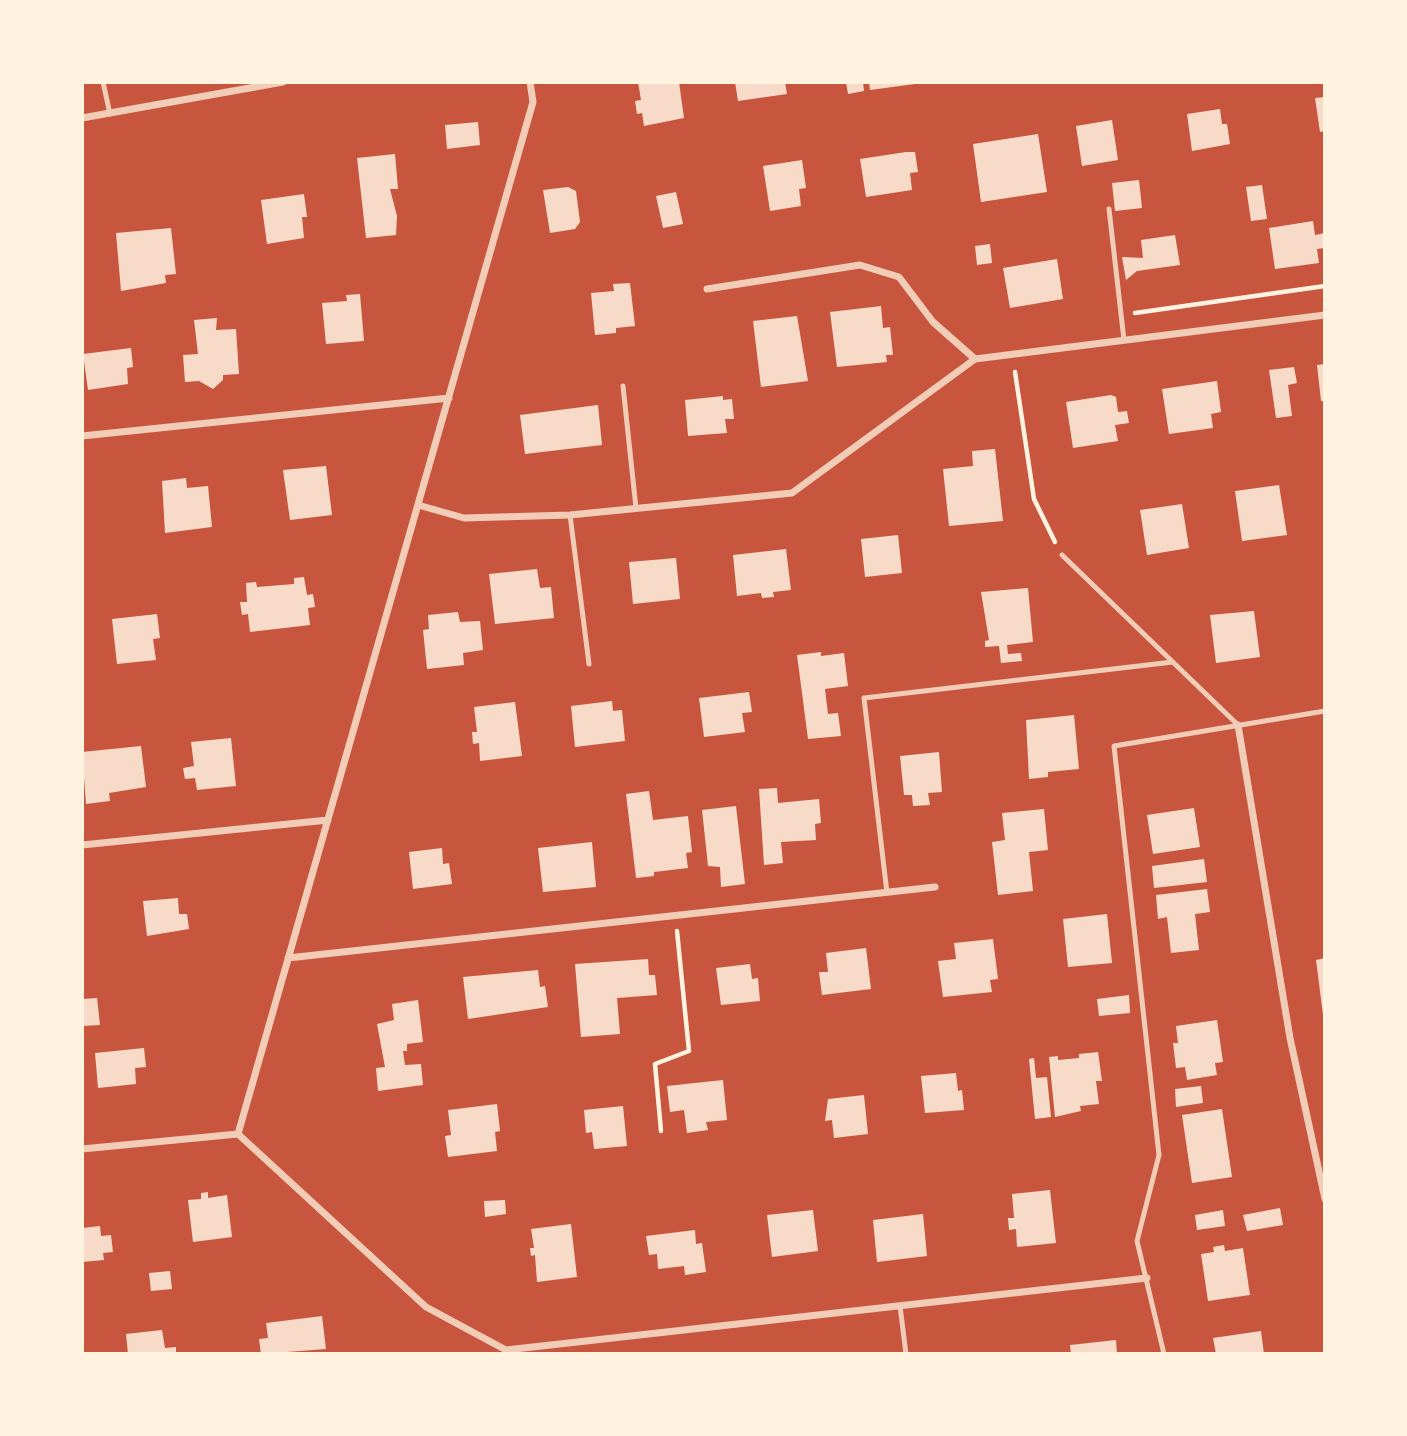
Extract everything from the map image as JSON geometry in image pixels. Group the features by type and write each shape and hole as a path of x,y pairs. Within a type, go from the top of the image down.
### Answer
{"street":[{"path":"82,118 283,82"},
{"path":"238,1134 533,102 530,82"},
{"path":"707,289 860,265 899,277 933,322 975,359"},
{"path":"418,505 464,518 570,515 792,493 975,359 1325,315"},
{"path":"82,436 449,398"},
{"path":"1238,725 1290,1038 1325,1199"},
{"path":"82,845 328,820"},
{"path":"288,958 935,887"},
{"path":"82,1149 238,1134 426,1307 506,1350 1147,1278"}],"lane":[{"path":"103,82 110,114"},
{"path":"1109,209 1124,340"},
{"path":"623,386 636,508"},
{"path":"570,515 589,664"},
{"path":"1062,555 1238,725"},
{"path":"887,892 864,698 1173,662"},
{"path":"1164,1354 1137,1241 1159,1155 1114,746 1325,711"},
{"path":"900,1306 906,1354"}],"path":[{"path":"1121,315 1325,286"},
{"path":"1012,354 1034,499 1062,555"},
{"path":"661,1131 655,1064 689,1051 676,916"}],"building":[{"path":"638,82 679,82 684,118 644,126 642,113 637,114 635,101 641,100"},
{"path":"735,82 785,82 787,94 738,101"},
{"path":"846,82 863,82 864,91 848,94"},
{"path":"869,82 915,82 915,84 870,90"},
{"path":"1325,97 1325,131 1320,132 1315,98"},
{"path":"1220,109 1222,124 1227,124 1230,144 1192,151 1187,114"},
{"path":"1112,120 1118,160 1082,166 1076,126"},
{"path":"478,122 480,145 447,149 445,125"},
{"path":"1038,134 1047,192 981,202 973,144"},
{"path":"915,152 918,172 910,173 912,190 866,197 860,159"},
{"path":"395,154 398,189 390,189 397,216 396,235 366,238 357,158"},
{"path":"802,160 806,188 799,189 801,206 770,211 763,166"},
{"path":"1139,180 1142,208 1115,211 1112,183"},
{"path":"1262,185 1267,219 1251,221 1246,187"},
{"path":"568,187 576,191 580,222 575,229 550,233 543,190"},
{"path":"676,192 683,224 663,228 656,196"},
{"path":"304,194 307,217 302,217 304,238 267,244 261,200"},
{"path":"1313,221 1315,235 1325,233 1325,248 1317,249 1319,263 1275,269 1269,228"},
{"path":"171,228 176,274 165,275 166,283 121,291 116,233"},
{"path":"1175,235 1180,265 1137,271 1126,280 1122,257 1143,258 1141,240"},
{"path":"990,244 992,263 977,265 975,246"},
{"path":"1057,259 1063,299 1010,308 1003,268"},
{"path":"630,283 635,326 616,328 616,333 595,335 591,293 614,291 613,284"},
{"path":"360,294 364,341 326,344 322,303 347,301 346,295"},
{"path":"881,306 883,328 890,327 893,355 886,355 887,362 837,367 830,312"},
{"path":"797,316 808,381 761,387 753,321"},
{"path":"217,318 216,330 236,329 239,374 223,375 223,380 213,389 199,381 185,382 183,355 198,354 194,320"},
{"path":"131,348 133,367 127,368 128,384 88,390 83,354"},
{"path":"1325,364 1325,401 1321,401 1317,365"},
{"path":"1294,367 1297,383 1288,385 1292,416 1276,418 1269,370"},
{"path":"1217,381 1221,412 1211,414 1213,428 1169,434 1162,389"},
{"path":"1111,395 1116,397 1118,412 1127,411 1129,423 1115,425 1118,441 1073,448 1066,402"},
{"path":"723,396 723,400 732,399 734,419 725,419 727,433 688,436 685,400"},
{"path":"598,405 602,445 525,454 520,415"},
{"path":"995,449 1003,521 949,526 943,469 973,466 972,451"},
{"path":"326,466 332,515 290,520 283,470"},
{"path":"186,478 187,488 208,486 212,527 165,533 162,481"},
{"path":"1279,485 1287,535 1242,541 1235,491"},
{"path":"1182,504 1189,548 1147,555 1140,510"},
{"path":"898,535 902,573 865,577 861,539"},
{"path":"786,549 791,590 773,592 774,597 762,598 761,593 737,596 733,555"},
{"path":"676,558 680,599 633,604 629,562"},
{"path":"537,569 540,588 551,587 554,618 495,624 489,574"},
{"path":"304,577 307,595 313,594 315,607 308,608 310,625 250,632 248,614 242,615 240,602 247,602 246,583 256,582 257,587 294,584 294,578"},
{"path":"1028,588 1033,642 1007,645 1008,654 1021,653 1022,661 1001,663 999,646 985,647 985,641 989,640 981,592"},
{"path":"1254,611 1260,657 1216,663 1210,615"},
{"path":"458,612 460,622 480,621 483,650 463,653 464,665 427,669 423,630 429,629 428,615"},
{"path":"157,614 160,638 153,639 156,660 117,664 112,619"},
{"path":"821,652 821,656 844,653 848,686 825,689 828,714 838,713 841,736 808,739 797,655"},
{"path":"749,692 752,712 742,713 745,732 704,737 699,698"},
{"path":"612,701 613,711 622,710 625,741 575,747 571,706"},
{"path":"515,702 522,756 480,761 479,743 473,744 472,732 477,732 474,707"},
{"path":"1074,715 1079,769 1048,772 1048,777 1029,779 1026,720"},
{"path":"231,738 236,786 197,790 195,778 185,779 183,768 194,766 191,742"},
{"path":"141,746 146,787 109,793 110,801 86,804 82,752"},
{"path":"939,752 942,792 928,793 930,805 913,806 912,795 904,795 900,756"},
{"path":"777,788 778,803 819,799 821,823 815,824 816,840 781,842 783,863 764,865 759,789"},
{"path":"649,791 653,820 688,816 692,852 686,853 688,868 654,872 654,876 636,878 626,794"},
{"path":"736,806 745,884 721,887 720,867 708,866 702,810"},
{"path":"1194,808 1200,847 1153,854 1147,815"},
{"path":"1044,809 1048,850 1029,852 1033,891 998,895 992,842 1005,840 1002,813"},
{"path":"592,842 596,887 543,892 538,848"},
{"path":"442,848 443,864 449,863 452,884 413,889 409,852"},
{"path":"1204,859 1207,882 1154,888 1152,866"},
{"path":"1207,889 1210,912 1195,914 1199,950 1171,953 1167,917 1158,919 1156,895"},
{"path":"178,898 179,914 187,914 189,929 147,936 143,901"},
{"path":"1107,914 1112,963 1068,967 1063,919"},
{"path":"993,939 998,979 990,980 992,992 943,997 938,961 956,959 954,943"},
{"path":"866,948 871,989 822,995 819,972 828,972 826,953"},
{"path":"1325,958 1325,1015 1323,1015 1316,960"},
{"path":"648,959 649,975 655,975 657,995 617,998 620,1034 581,1037 575,964"},
{"path":"750,964 752,979 758,978 760,1001 721,1005 716,968"},
{"path":"538,970 540,987 545,986 548,1007 468,1019 463,977"},
{"path":"1129,995 1130,1013 1099,1016 1097,999"},
{"path":"97,998 100,1025 82,1026 82,999"},
{"path":"418,1000 423,1042 407,1044 407,1051 403,1051 405,1065 421,1064 423,1085 378,1091 376,1068 385,1067 377,1024 394,1020 392,1004"},
{"path":"1217,1020 1223,1062 1215,1063 1217,1075 1187,1080 1185,1067 1176,1068 1173,1043 1178,1043 1176,1026"},
{"path":"144,1048 146,1067 135,1068 136,1084 98,1088 95,1053"},
{"path":"1098,1052 1102,1081 1096,1081 1099,1104 1080,1106 1081,1111 1055,1117 1049,1057 1058,1056 1058,1060 1079,1058 1079,1054"},
{"path":"1034,1058 1036,1078 1047,1077 1051,1117 1035,1119 1029,1059"},
{"path":"956,1073 958,1091 962,1090 964,1110 925,1113 921,1076"},
{"path":"723,1080 727,1120 706,1122 708,1130 687,1133 684,1110 670,1112 667,1086"},
{"path":"1201,1086 1203,1103 1176,1107 1175,1089"},
{"path":"864,1095 868,1134 834,1138 832,1120 825,1121 828,1099"},
{"path":"497,1104 500,1131 495,1132 497,1151 448,1157 445,1136 451,1135 448,1110"},
{"path":"623,1106 627,1146 594,1149 592,1132 586,1133 584,1110"},
{"path":"1222,1109 1232,1177 1192,1183 1182,1115"},
{"path":"1050,1190 1056,1243 1017,1247 1016,1229 1009,1230 1008,1218 1014,1218 1012,1194"},
{"path":"208,1192 208,1198 227,1195 232,1237 193,1242 188,1200 201,1199 201,1193"},
{"path":"505,1200 506,1214 485,1217 484,1201"},
{"path":"1280,1208 1283,1225 1247,1231 1243,1215"},
{"path":"813,1210 818,1251 772,1257 767,1215"},
{"path":"1223,1210 1225,1226 1197,1230 1195,1215"},
{"path":"923,1214 927,1256 877,1262 873,1220"},
{"path":"571,1224 577,1277 537,1282 535,1255 531,1256 530,1248 534,1248 531,1229"},
{"path":"100,1226 101,1236 111,1235 113,1252 103,1253 104,1260 82,1262 82,1228"},
{"path":"695,1230 696,1244 702,1243 706,1272 685,1275 684,1266 658,1269 657,1254 649,1255 646,1236"},
{"path":"1224,1245 1225,1251 1243,1248 1250,1295 1208,1301 1201,1254 1214,1252 1213,1247"},
{"path":"170,1271 172,1289 151,1291 149,1273"},
{"path":"322,1316 326,1349 261,1354 259,1339 268,1338 266,1323"},
{"path":"162,1330 165,1348 176,1347 176,1354 128,1354 126,1334"},
{"path":"1261,1331 1264,1354 1216,1354 1213,1338"},
{"path":"1116,1340 1117,1354 1071,1354 1070,1345"}]}
